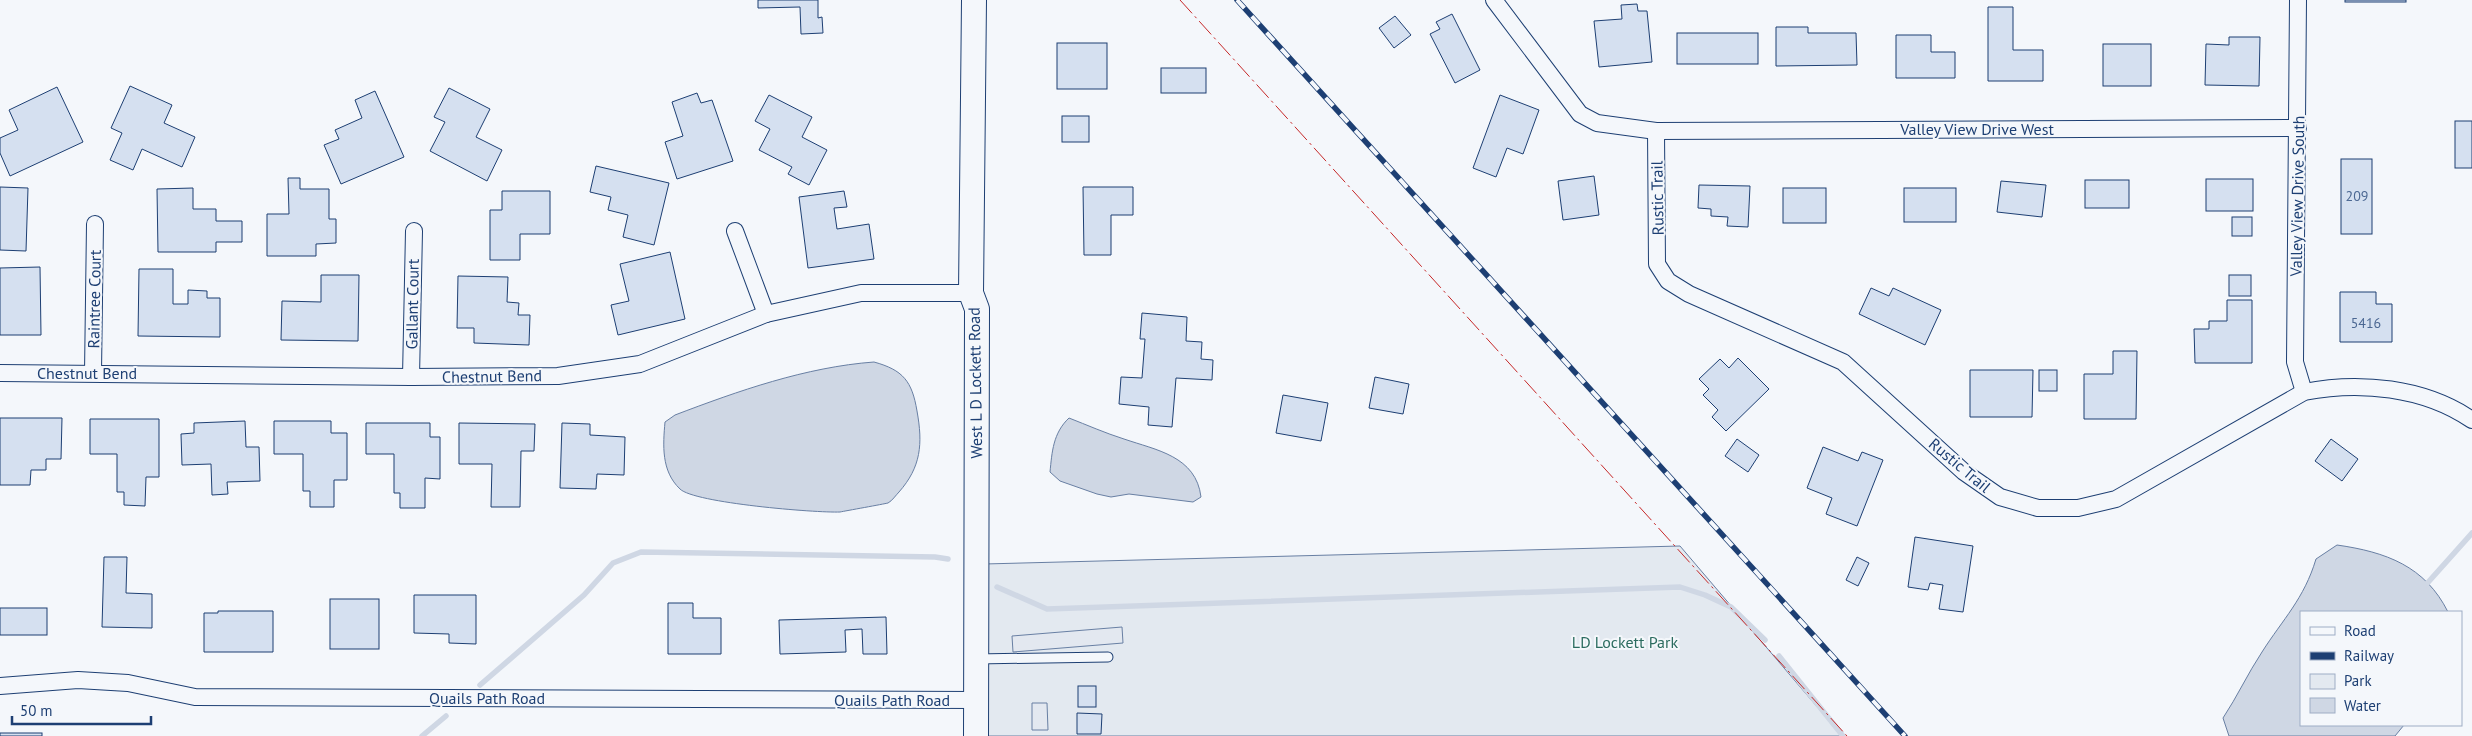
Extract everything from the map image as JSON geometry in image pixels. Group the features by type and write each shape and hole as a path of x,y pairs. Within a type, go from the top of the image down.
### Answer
{"main road":[{"name":"West L D Lockett Road","path":"974,0 971,293 977,308 976,736"}],"street":[{"name":"Valley View Drive West","path":"1494,0 1580,114 1597,123 1656,131 2298,128"},
{"name":"Valley View Drive South","path":"2298,0 2295,362 2304,392"},
{"name":"Rustic Trail","path":"1656,131 1657,264 1668,281 1689,294 1843,362 1964,472 2000,497 2038,508 2078,508 2116,499 2304,392 2334,387 2364,386 2393,390 2434,401 2472,420"},
{"name":"Raintree Court","path":"93,373 95,224"},
{"name":"Gallant Court","path":"411,377 414,232"},
{"path":"735,232 766,314"},
{"name":"Chestnut Bend","path":"0,373 411,377 558,376 640,364 766,314 861,293 971,293"},
{"name":"Quails Path Road","path":"0,686 78,680 128,683 195,697 976,700"}],"lane":[{"path":"976,659 1108,657"}],"green space":[{"name":"LD Lockett Park","path":"1680,546 1842,736 985,736 984,564"}],"shaded area":[{"path":"1122,627 1123,643 1013,652 1012,636"},
{"path":"1032,703 1047,703 1048,730 1032,730"}],"water":[{"path":"874,362 899,373 909,384 915,401 919,423 920,445 916,464 906,483 888,503 840,512 807,511 730,503 690,494 680,489 669,474 664,449 665,422 675,415 773,381 823,369"},
{"path":"1069,418 1173,457 1191,472 1198,483 1201,497 1193,502 1129,494 1111,497 1060,481 1050,472 1054,443 1056,436"},
{"path":"2337,545 2388,557 2416,572 2439,596 2447,611 2300,611 2300,726 2403,726 2395,736 2229,736 2223,718 2257,660 2299,597 2316,559"}],"building":[{"path":"758,0 818,0 818,18 822,17 823,33 801,34 800,7 758,8"},
{"path":"2345,0 2406,0 2406,2 2345,2"},
{"path":"1637,4 1638,11 1647,11 1652,62 1599,67 1594,21 1622,19 1621,5"},
{"path":"1988,7 2013,7 2013,50 2043,50 2043,81 1988,81"},
{"path":"1452,14 1480,70 1455,83 1430,34 1440,29 1436,22"},
{"path":"1395,16 1411,35 1394,48 1379,28"},
{"path":"1776,27 1808,27 1808,33 1856,33 1857,65 1776,66"},
{"path":"1677,33 1758,33 1758,64 1677,64"},
{"path":"1896,35 1931,35 1931,52 1955,52 1955,78 1896,78"},
{"path":"2229,37 2260,37 2259,86 2205,85 2206,44 2229,45"},
{"path":"1057,43 1107,43 1107,89 1057,89"},
{"path":"2103,44 2151,44 2151,86 2103,86"},
{"path":"1161,68 1206,68 1206,93 1161,93"},
{"path":"130,86 172,105 164,123 195,137 182,167 142,149 133,170 110,160 122,133 111,128"},
{"path":"57,87 83,142 10,176 0,153 0,138 18,130 9,110"},
{"path":"449,88 490,109 476,137 502,150 487,181 430,151 445,122 434,117"},
{"path":"375,91 404,157 341,184 324,145 339,139 335,130 362,118 355,100"},
{"path":"697,93 701,103 712,100 733,161 677,179 665,142 683,136 672,102"},
{"path":"769,95 812,117 802,137 827,150 809,185 788,174 792,167 759,150 770,129 755,121"},
{"path":"1500,95 1539,110 1523,154 1507,148 1496,177 1473,168"},
{"path":"1062,116 1089,116 1089,142 1062,142"},
{"path":"2455,121 2472,121 2472,168 2455,168"},
{"path":"2341,159 2372,159 2372,234 2341,234"},
{"path":"596,166 669,183 654,245 623,237 628,215 608,210 611,197 590,192"},
{"path":"1594,176 1599,215 1563,220 1558,181"},
{"path":"288,178 300,178 300,189 329,189 329,219 336,219 336,243 316,244 316,256 267,256 267,214 289,214"},
{"path":"2206,179 2253,179 2253,211 2206,211"},
{"path":"2085,180 2129,180 2129,208 2085,208"},
{"path":"2001,181 2046,185 2042,217 1997,212"},
{"path":"1699,185 1750,186 1748,227 1727,226 1728,217 1711,216 1711,209 1698,208"},
{"path":"0,187 28,188 26,251 0,250"},
{"path":"1083,187 1133,187 1133,215 1111,215 1111,255 1084,255"},
{"path":"193,188 193,209 216,209 216,221 242,221 242,242 216,242 216,252 158,252 157,189"},
{"path":"1783,188 1826,188 1826,223 1783,223"},
{"path":"1904,188 1956,188 1956,222 1904,222"},
{"path":"502,191 550,191 550,234 520,234 520,260 490,260 490,210 502,210"},
{"path":"844,191 847,207 834,208 837,229 869,224 874,259 808,268 799,197"},
{"path":"2232,217 2252,217 2252,236 2232,236"},
{"path":"670,252 685,319 618,335 611,305 629,301 620,264"},
{"path":"40,267 41,335 0,335 0,268"},
{"path":"139,269 173,269 173,304 188,304 188,290 207,291 207,298 220,298 220,337 138,336"},
{"path":"321,275 359,275 358,341 281,340 282,301 321,302"},
{"path":"2229,275 2251,275 2251,296 2229,296"},
{"path":"458,276 508,277 507,302 519,303 518,315 530,315 529,345 474,343 474,328 457,328"},
{"path":"1871,288 1889,296 1893,288 1941,310 1925,345 1859,314"},
{"path":"2340,292 2376,292 2376,304 2392,304 2392,342 2340,342"},
{"path":"2227,300 2252,300 2252,363 2195,363 2194,329 2209,329 2209,321 2227,321"},
{"path":"1142,313 1187,317 1186,341 1202,342 1201,359 1213,360 1212,380 1176,378 1172,427 1148,425 1149,407 1119,404 1121,377 1142,378 1145,339 1140,339"},
{"path":"2113,351 2137,351 2136,419 2084,419 2084,374 2113,374"},
{"path":"1738,358 1769,389 1726,431 1712,417 1718,410 1703,395 1709,389 1699,379 1720,359 1729,368"},
{"path":"1970,370 2033,370 2032,417 1970,417"},
{"path":"2039,370 2057,370 2057,391 2039,391"},
{"path":"1375,377 1409,384 1403,414 1369,408"},
{"path":"1283,395 1328,403 1321,441 1276,433"},
{"path":"0,418 62,418 61,459 46,459 46,470 31,470 30,485 0,485"},
{"path":"90,419 159,419 159,477 146,477 145,506 124,505 124,492 117,492 117,454 90,454"},
{"path":"245,421 246,447 259,447 260,481 227,482 228,494 212,495 211,464 182,465 181,434 194,433 194,423"},
{"path":"274,421 331,421 331,433 347,433 347,480 334,480 334,507 310,507 310,491 303,491 303,454 274,454"},
{"path":"366,423 430,423 430,437 440,437 440,479 425,478 425,508 400,508 400,493 394,493 394,454 366,454"},
{"path":"459,423 535,424 534,451 521,451 520,507 491,507 492,464 459,464"},
{"path":"562,423 590,424 590,435 625,437 624,475 597,474 596,489 560,488"},
{"path":"1737,439 1759,455 1748,472 1725,456"},
{"path":"2331,439 2358,459 2342,481 2315,461"},
{"path":"1823,447 1858,461 1862,452 1883,460 1857,526 1826,514 1832,498 1807,488"},
{"path":"1915,537 1973,546 1963,612 1939,609 1943,585 1930,583 1928,590 1908,587"},
{"path":"104,557 127,557 126,593 152,594 152,628 102,627"},
{"path":"1857,557 1869,563 1858,586 1846,580"},
{"path":"414,595 476,595 476,644 449,643 449,634 414,633"},
{"path":"330,599 379,599 379,649 330,649"},
{"path":"668,603 693,603 693,618 721,618 721,654 668,654"},
{"path":"0,608 47,608 47,635 0,635"},
{"path":"218,611 273,611 273,652 204,652 204,613 218,613"},
{"path":"886,617 887,654 863,654 862,629 845,630 846,652 780,654 779,620"},
{"path":"1078,686 1096,686 1096,707 1078,707"},
{"path":"1077,713 1102,714 1101,734 1077,734"},
{"path":"0,733 42,733 42,736 0,736"}],"waterway":[{"path":"2423,588 2472,533"},
{"path":"480,685 584,595 613,563 641,552 935,557 948,559"},
{"path":"997,587 1047,609 1680,587 1705,595 1731,607 1765,640"},
{"path":"1779,656 1843,736"},
{"path":"422,736 446,716"}],"railway":[{"path":"1237,0 1905,736"}],"power":[{"path":"1180,0 1847,736"}]}
